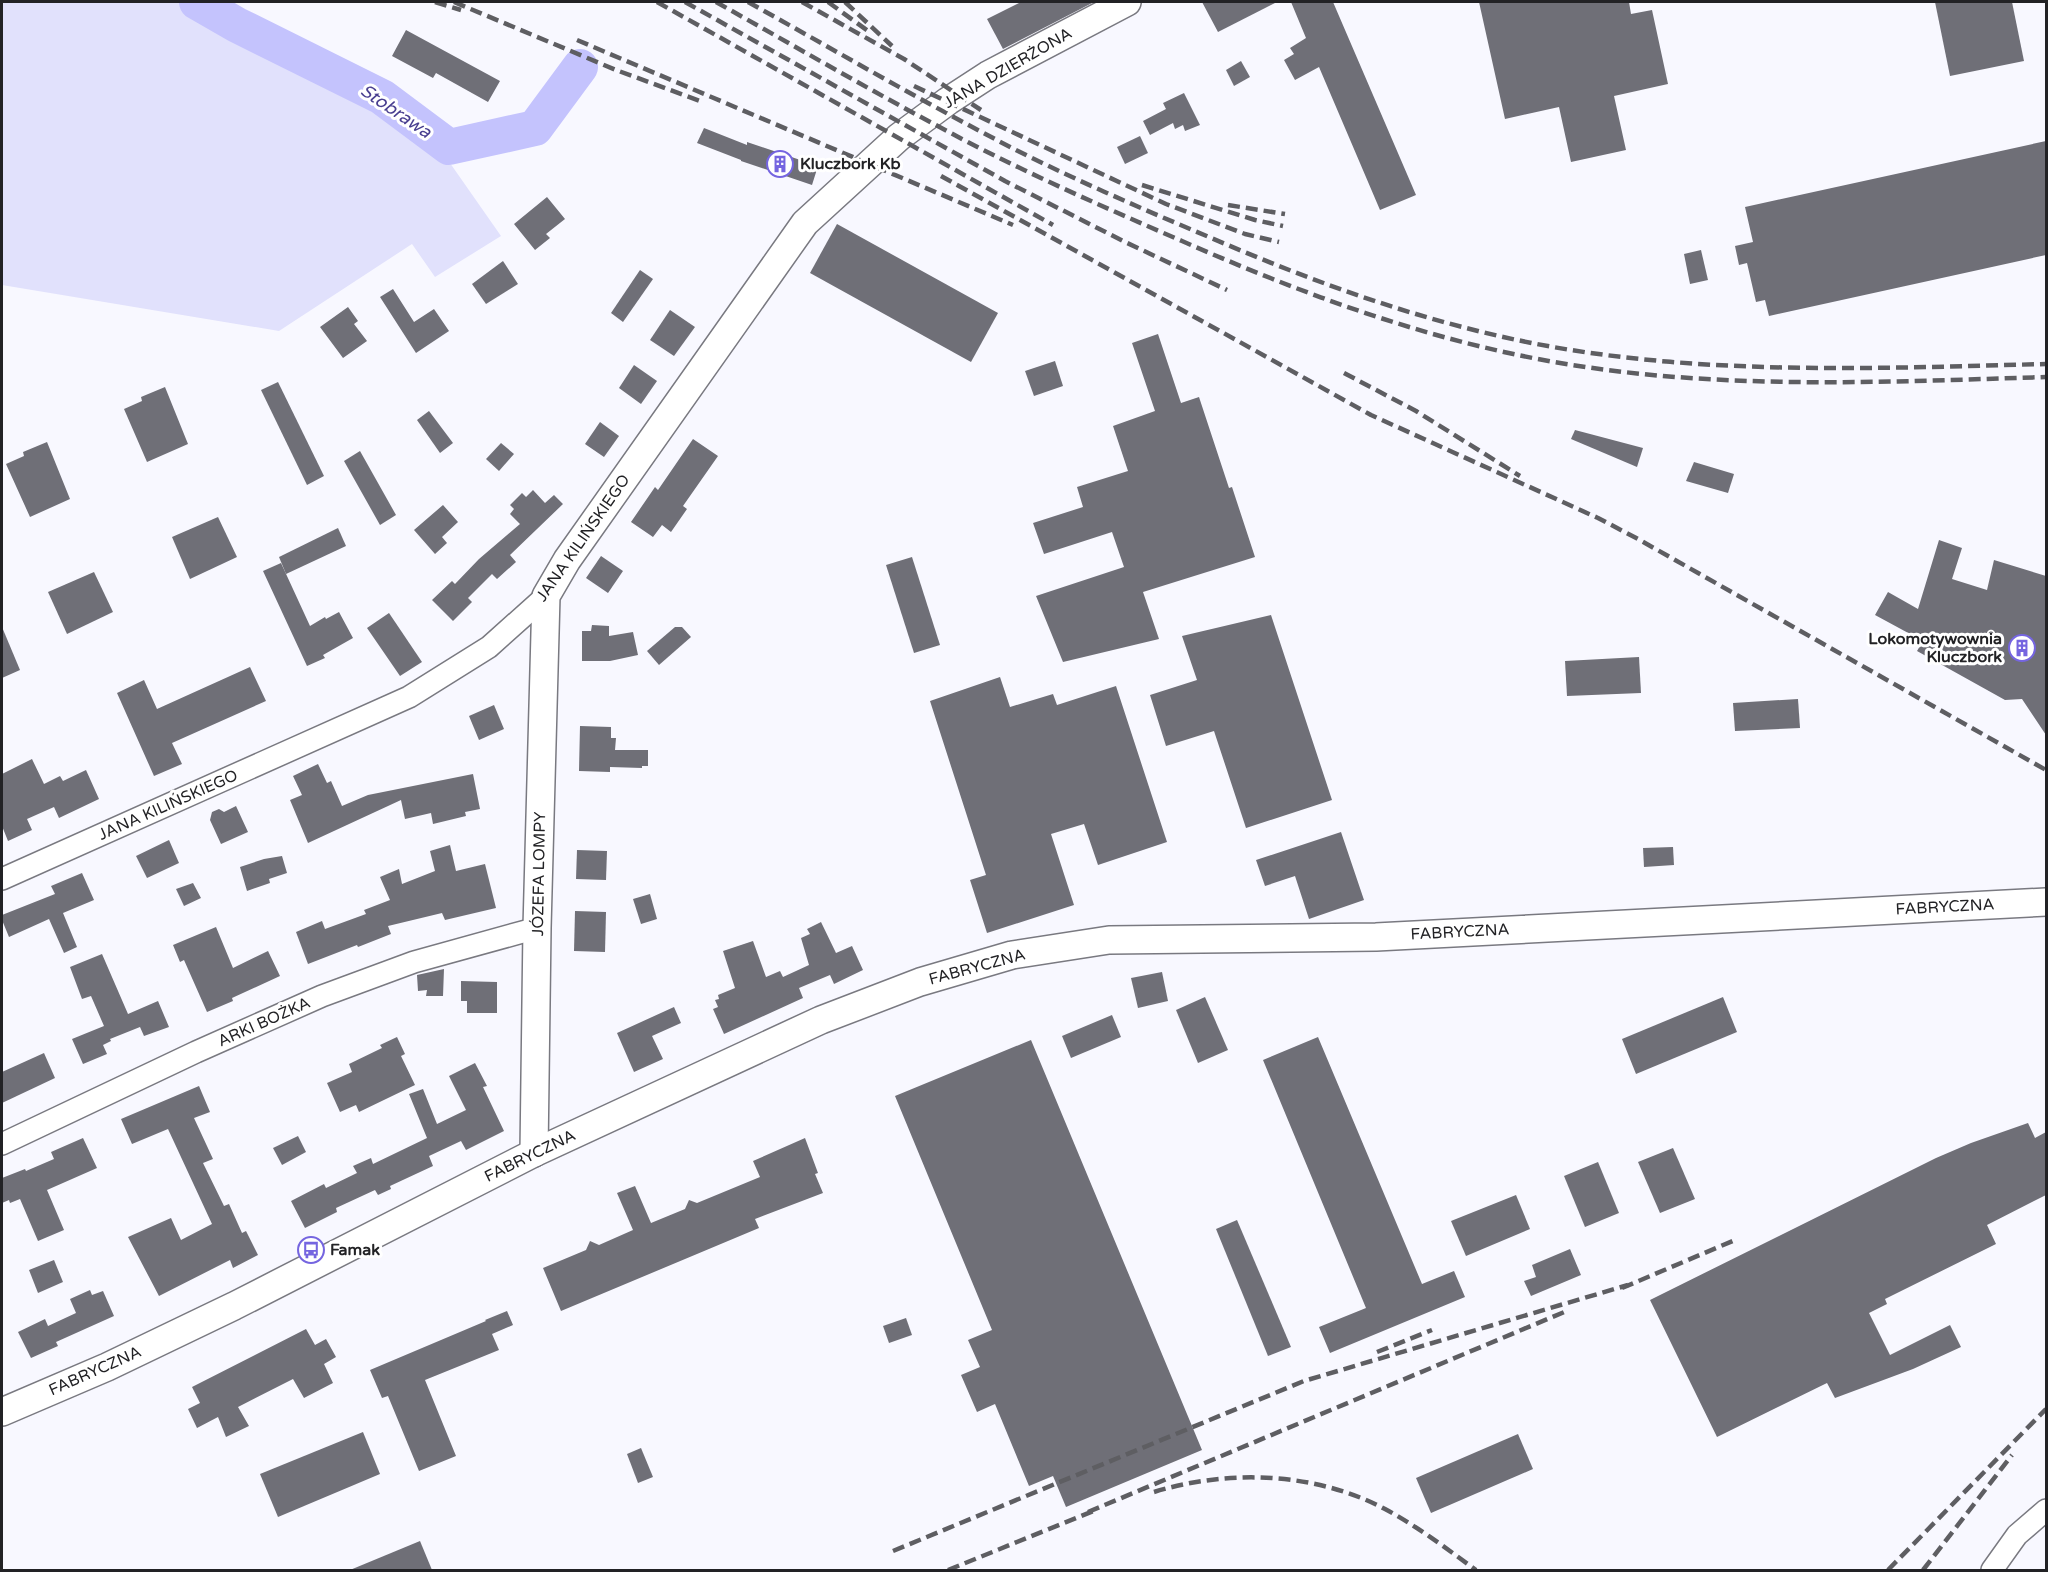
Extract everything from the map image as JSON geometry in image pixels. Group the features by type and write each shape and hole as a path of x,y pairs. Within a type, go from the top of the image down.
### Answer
{"street":[{"name":"JANA DZIERŻONA","path":"894,142 938,108 988,75 1127,2"},
{"name":"JANA KILIŃSKIEGO","path":"2,879 410,697 489,647 546,596 567,560 805,223 894,142"},
{"name":"JÓZEFA LOMPY","path":"534,1153 537,928 546,596"},
{"name":"FABRYCZNA","path":"2,1412 107,1367 234,1306 534,1153 821,1020 920,982 1012,955 1109,940 1376,937 2046,902"},
{"name":"ARKI BOŻKA","path":"2,1144 196,1052 322,996 414,962 537,928"},
{"path":"1992,1570 2017,1535 2046,1510"}],"shaded area":[{"path":"2,2 183,2 374,106 443,153 501,236 435,277 412,244 279,331 2,285"}],"building":[{"path":"1021,2 1094,2 1003,49 987,19"},
{"path":"1202,2 1277,2 1218,32"},
{"path":"1291,2 1333,2 1416,195 1380,210 1319,67 1295,80 1284,60 1294,54 1290,48 1306,38"},
{"path":"1479,2 1629,2 1631,14 1652,10 1668,84 1614,96 1626,150 1571,162 1559,107 1505,119"},
{"path":"1935,2 2012,2 2024,61 1950,76"},
{"path":"406,30 500,81 488,102 436,73 433,78 392,56"},
{"path":"1241,61 1250,77 1234,86 1226,70"},
{"path":"1184,93 1200,125 1185,131 1183,125 1175,129 1173,123 1150,135 1143,121 1166,109 1163,103"},
{"name":"Kluczbork Kb","path":"704,128 747,145 747,142 818,166 812,185 741,161 697,143"},
{"path":"1140,136 1148,153 1125,164 1117,147"},
{"path":"2046,141 2046,255 1769,316 1765,300 1756,302 1747,263 1739,265 1735,246 1753,242 1745,207"},
{"path":"547,197 565,219 546,234 550,238 535,250 514,224"},
{"path":"837,224 998,313 971,362 810,273"},
{"path":"1701,250 1708,280 1690,284 1684,254"},
{"path":"503,261 518,284 486,304 472,284"},
{"path":"640,270 653,279 623,322 611,313"},
{"path":"393,289 414,322 434,309 449,331 416,353 380,297"},
{"path":"348,307 358,321 354,324 367,341 343,358 320,327"},
{"path":"670,310 695,327 674,356 650,340"},
{"path":"1158,334 1181,403 1199,397 1255,557 1143,592 1159,639 1063,662 1036,596 1124,567 1112,532 1044,554 1033,523 1083,507 1077,487 1128,471 1113,426 1155,411 1132,343"},
{"path":"1055,361 1063,386 1034,396 1025,371"},
{"path":"634,365 657,381 641,404 619,388"},
{"path":"278,382 324,476 307,485 261,390"},
{"path":"165,387 188,444 147,462 124,409 142,401 141,397"},
{"path":"429,411 453,443 440,453 417,420"},
{"path":"600,422 619,436 604,457 585,444"},
{"path":"1575,430 1643,448 1637,467 1571,439"},
{"path":"693,439 718,456 683,506 687,509 671,532 662,525 653,537 631,522 655,487 658,490"},
{"path":"47,442 70,499 30,517 6,464 24,456 23,452"},
{"path":"501,443 514,454 499,471 486,459"},
{"path":"360,451 396,515 380,525 344,461"},
{"path":"1694,462 1734,474 1728,493 1686,481"},
{"path":"533,490 545,503 554,495 563,504 510,555 516,562 497,579 492,574 468,598 472,602 453,621 432,600 452,581 455,584 479,559 520,524 510,514 514,509 510,505 522,493 526,497"},
{"path":"443,505 458,522 442,537 447,543 435,554 414,530"},
{"path":"218,517 237,557 190,579 172,537"},
{"path":"338,528 346,546 286,574 279,557"},
{"path":"1939,540 1962,548 1952,579 1987,590 1994,560 2046,576 2046,735 2022,699 2005,700 1917,651 1923,641 1875,615 1888,592 1918,609"},
{"path":"601,556 623,571 608,593 586,578"},
{"path":"912,557 940,645 914,653 886,565"},
{"path":"281,563 310,626 339,612 353,638 323,655 325,658 307,666 263,571"},
{"path":"94,572 113,612 67,634 48,592"},
{"path":"389,613 422,662 400,676 367,628"},
{"path":"1271,615 1332,800 1246,828 1214,731 1166,746 1150,695 1197,680 1182,636"},
{"path":"592,625 609,626 609,636 633,632 638,655 610,661 582,661 582,631 591,631"},
{"path":"2,627 20,670 2,678"},
{"path":"675,627 682,627 691,637 659,665 647,651"},
{"path":"1639,657 1641,693 1567,696 1565,661"},
{"path":"250,667 266,701 172,743 182,764 154,776 117,693 144,680 157,709"},
{"path":"1000,677 1010,707 1053,694 1057,705 1116,686 1167,842 1098,865 1084,824 1051,834 1074,905 987,933 970,880 986,875 930,701"},
{"path":"1798,699 1800,728 1735,731 1733,703"},
{"path":"494,705 504,729 479,740 469,716"},
{"path":"580,726 611,727 611,738 616,738 615,750 648,750 648,766 642,766 642,768 610,767 610,772 579,771"},
{"path":"32,759 44,784 60,776 63,781 86,770 99,799 59,818 54,807 27,819 32,830 8,841 2,826 2,774"},
{"path":"318,764 327,783 331,781 342,806 368,795 473,774 480,809 465,812 466,816 433,824 431,813 405,819 401,800 308,843 290,800 302,795 293,776"},
{"path":"236,806 248,832 221,844 210,820 212,812 219,809 224,812"},
{"path":"1341,832 1364,900 1309,919 1295,876 1265,886 1256,860"},
{"path":"169,840 179,863 147,878 136,856"},
{"path":"450,845 456,871 485,864 496,908 445,920 442,913 388,926 391,934 308,964 296,932 322,921 325,929 366,914 364,910 390,900 380,877 399,869 402,884 435,871 430,851"},
{"path":"1673,847 1674,865 1644,867 1643,848"},
{"path":"577,850 607,851 606,880 576,879"},
{"path":"282,856 287,873 269,879 270,883 247,891 240,867"},
{"path":"82,873 94,900 63,913 77,947 64,953 49,919 9,937 2,915 55,894 51,886"},
{"path":"193,883 201,898 184,906 176,889"},
{"path":"650,894 657,919 641,924 633,899"},
{"path":"575,911 606,912 605,952 574,951"},
{"path":"821,922 836,953 852,946 863,970 834,984 830,975 799,988 803,998 724,1034 713,1009 718,1007 715,1000 719,999 718,995 735,988 723,951 753,941 766,977 780,971 783,977 809,965 801,938 810,934 807,929"},
{"path":"216,927 233,968 268,951 280,976 207,1012 184,960 180,962 173,945"},
{"path":"102,954 128,1014 158,1001 169,1027 144,1036 140,1027 110,1039 111,1041 103,1045 107,1054 83,1064 72,1039 104,1026 91,996 82,999 70,967"},
{"path":"444,969 443,996 426,996 427,990 418,991 417,975"},
{"path":"1162,972 1168,1001 1138,1008 1131,978"},
{"path":"461,981 497,982 497,1013 467,1013 467,1001 461,1001"},
{"path":"1205,997 1228,1050 1198,1063 1176,1010"},
{"path":"1723,997 1737,1032 1636,1074 1622,1039"},
{"path":"674,1007 681,1023 652,1036 663,1059 634,1072 617,1033"},
{"path":"1112,1015 1121,1037 1071,1058 1062,1036"},
{"path":"397,1037 405,1054 401,1056 415,1085 359,1112 356,1105 340,1112 327,1083 352,1072 349,1064 382,1048 380,1045"},
{"path":"1318,1037 1422,1284 1454,1271 1465,1297 1330,1353 1319,1327 1366,1308 1263,1060"},
{"path":"1031,1040 1202,1450 1066,1507 1053,1476 1029,1486 995,1404 977,1412 961,1375 980,1367 968,1340 992,1330 895,1096"},
{"path":"44,1053 55,1078 2,1103 2,1072"},
{"path":"475,1063 487,1086 483,1087 504,1131 466,1150 461,1141 429,1156 433,1166 390,1186 391,1189 378,1195 375,1190 336,1208 337,1212 305,1228 291,1201 324,1184 326,1188 357,1173 353,1166 371,1158 373,1164 427,1138 409,1094 423,1089 437,1124 466,1110 449,1076"},
{"path":"199,1086 210,1112 194,1118 213,1159 203,1163 224,1206 229,1204 242,1233 246,1231 258,1255 233,1268 230,1260 159,1296 128,1237 171,1218 181,1240 212,1224 168,1129 132,1144 121,1119"},
{"path":"2028,1123 2035,1138 2046,1132 2046,1195 1987,1225 1996,1244 1885,1299 1887,1304 1869,1313 1890,1355 1950,1325 1961,1347 1913,1369 1835,1398 1827,1383 1717,1437 1650,1300 1936,1158"},
{"path":"298,1136 306,1152 282,1165 273,1148"},
{"path":"83,1138 97,1168 47,1190 64,1230 38,1241 20,1199 2,1203 2,1178 54,1159 51,1152"},
{"path":"805,1138 823,1193 755,1219 759,1228 561,1311 543,1268 586,1250 590,1241 599,1245 633,1230 617,1193 635,1186 651,1223 685,1209 689,1200 697,1203 760,1177 753,1161"},
{"path":"1673,1148 1695,1199 1660,1213 1638,1162"},
{"path":"1598,1162 1619,1213 1585,1227 1564,1176"},
{"path":"1516,1195 1530,1229 1466,1256 1451,1221"},
{"path":"1237,1220 1291,1347 1268,1356 1216,1229"},
{"path":"1570,1249 1581,1275 1531,1296 1524,1281 1536,1277 1532,1265"},
{"path":"54,1260 63,1282 38,1293 29,1270"},
{"path":"90,1290 92,1295 103,1291 114,1316 56,1342 58,1346 31,1358 18,1332 45,1319 48,1326 76,1313 70,1299"},
{"path":"507,1311 513,1325 492,1334 499,1350 425,1380 456,1456 419,1471 388,1396 382,1398 370,1370"},
{"path":"906,1318 912,1335 889,1343 883,1326"},
{"path":"306,1329 315,1345 326,1339 336,1357 324,1364 333,1383 304,1398 293,1379 238,1407 249,1426 226,1437 218,1417 197,1428 188,1409 200,1403 192,1387"},
{"path":"363,1432 380,1474 278,1517 260,1474"},
{"path":"1518,1434 1533,1469 1431,1513 1416,1478"},
{"path":"641,1448 653,1477 638,1483 627,1454"},
{"path":"420,1541 432,1570 350,1570"}],"waterway":[{"name":"Stobrawa","path":"197,2 237,25 382,97 449,147 535,128 580,67"}],"railway":[{"path":"435,2 461,10"},
{"path":"454,2 616,70 700,101"},
{"path":"657,2 1053,225"},
{"path":"685,2 1005,181 1125,242 1227,290"},
{"path":"716,2 870,89 991,154 1045,180 1275,280 1418,330 1516,355 1566,364 1686,378 1866,382 2046,377"},
{"path":"748,2 951,116 1067,175 1297,273 1432,319 1571,350 1689,363 1808,368 2046,364"},
{"path":"802,2 904,59 981,110"},
{"path":"828,2 868,31"},
{"path":"845,2 892,46"},
{"path":"577,40 1013,225"},
{"path":"914,86 1166,204 1245,234 1279,242"},
{"path":"941,176 1371,415 1598,518 1638,539 2046,770"},
{"path":"1142,185 1255,220 1283,226"},
{"path":"1228,205 1285,214"},
{"path":"1344,373 1416,411 1520,476"},
{"path":"1622,1288 1735,1240"},
{"path":"893,1551 1304,1381 1628,1285"},
{"path":"1088,1512 1569,1310"},
{"path":"1377,1352 1432,1330"},
{"path":"1888,1570 2046,1409"},
{"path":"1923,1570 2012,1455"},
{"path":"1154,1492 1212,1480 1242,1478 1301,1481 1330,1488 1385,1509 1432,1538 1476,1570"},
{"path":"948,1570 1096,1510"}],"place":[{"name":"Kluczbork Kb","path":"780,164"},
{"name":"Lokomotywownia Kluczbork","path":"2022,648"},
{"name":"Famak","path":"311,1250"}]}
